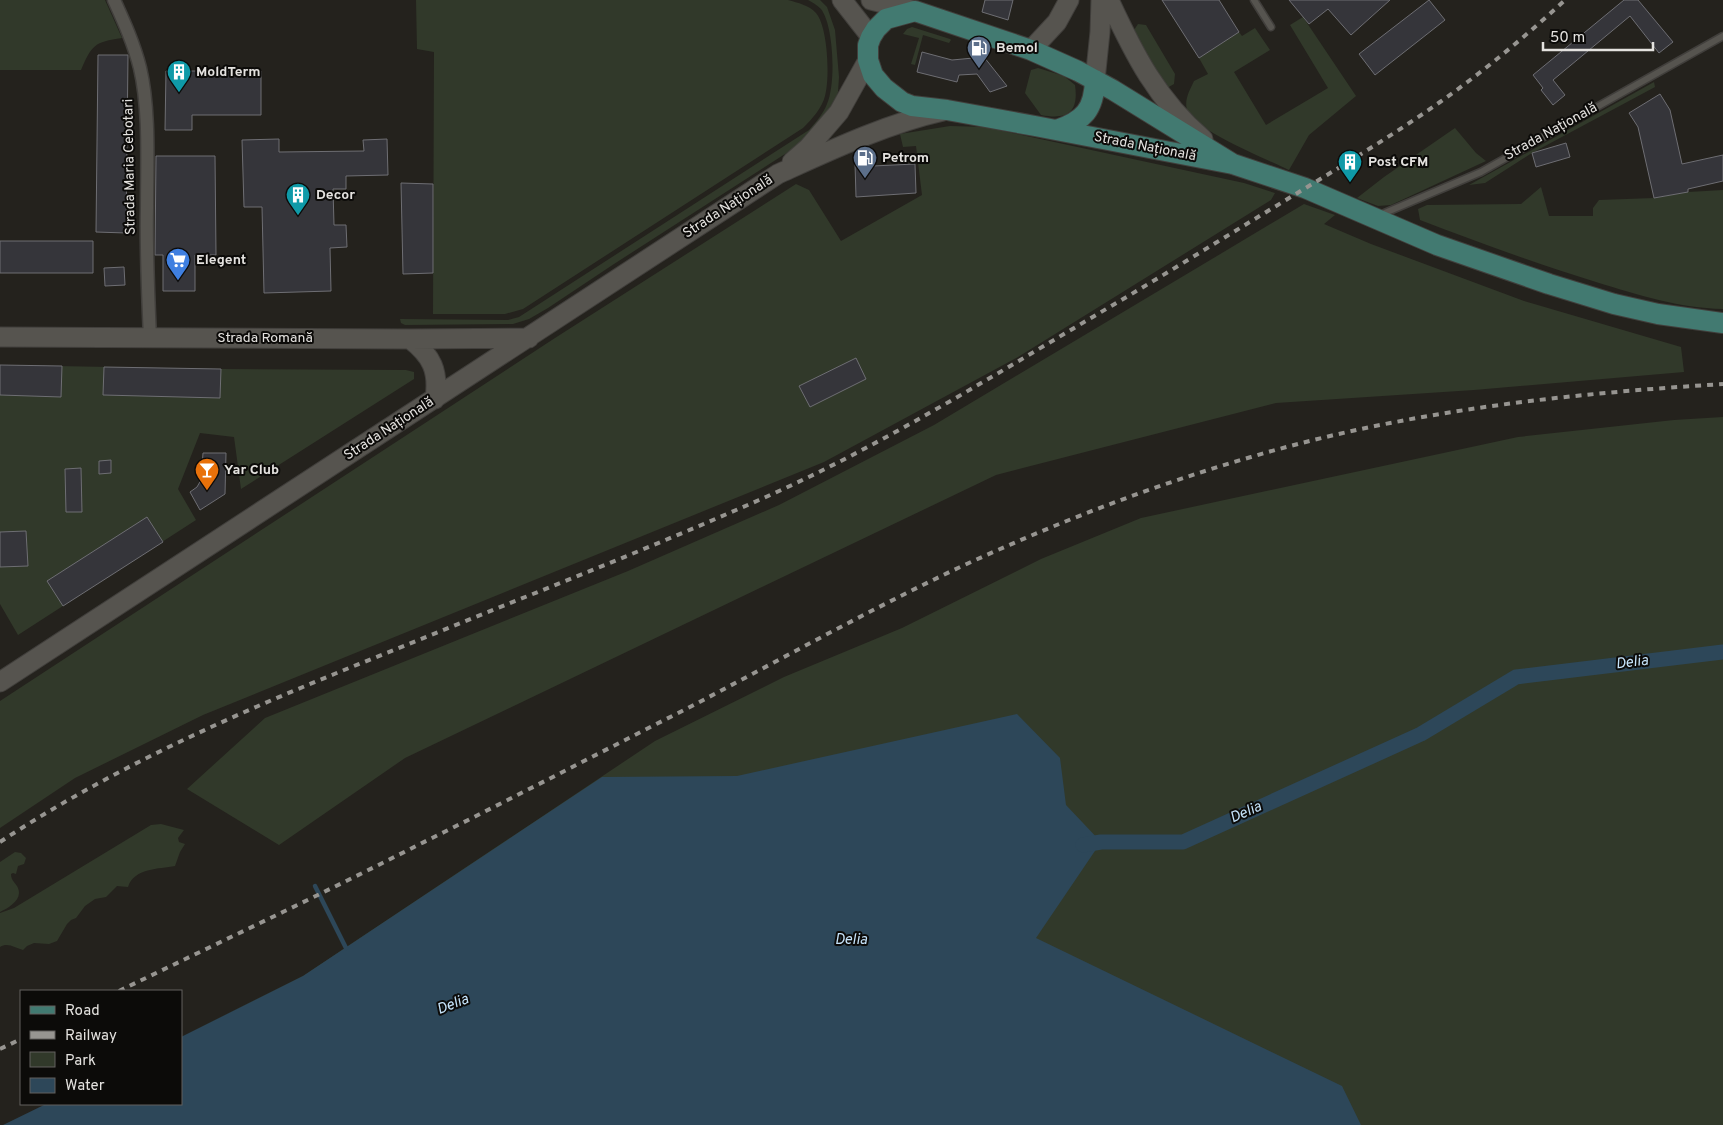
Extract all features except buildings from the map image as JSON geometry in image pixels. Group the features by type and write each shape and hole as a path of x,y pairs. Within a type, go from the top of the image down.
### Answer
{"main road":[{"path":"842,0 871,37 886,19 915,11"},
{"path":"870,0 915,11"},
{"path":"1032,50 1057,22 1069,0"},
{"path":"1095,80 1101,0"},
{"path":"1109,0 1138,62 1170,106 1187,125 1233,164"},
{"name":"Strada Națională","path":"915,11 1032,50 1078,71 1121,94 1233,164"},
{"name":"Strada Națională","path":"871,37 868,45 868,60 874,75 884,88 897,99 912,106 946,110 1057,130 1233,164 1305,188 1437,245 1517,273 1604,301 1658,314 1723,323"},
{"name":"Strada Națională","path":"0,682 778,174 808,148 839,112 868,60"},
{"name":"Strada Națională","path":"1057,130 1072,124 1086,114 1091,106 1095,80"},
{"name":"Strada Națională","path":"778,174 827,152 913,118 946,110"},
{"name":"Strada Romană","path":"0,337 529,338"},
{"path":"410,339 426,353 435,371 437,385 435,398"}],"street":[{"name":"Strada Maria Cebotari","path":"114,0 132,42 140,69 145,108 147,173 146,256 150,338"}],"lane":[{"path":"1254,0 1271,27"},
{"name":"Strada Națională","path":"1374,218 1481,172 1723,36"}],"green space":[{"path":"0,0 105,0 122,38 105,41 95,46 88,55 81,70 0,70"},
{"path":"416,0 788,0 810,8 820,20 827,53 827,88 819,109 803,128 523,309 505,314 433,314 434,52 417,49"},
{"path":"808,0 820,0 827,7 835,30 839,77 835,103 799,145 529,319 513,324 405,325 401,323 400,319 508,320 519,317 809,130 821,115 830,95 832,55 829,28 825,17 821,9"},
{"path":"1303,17 1356,96 1309,135 1289,170 1233,144 1203,126 1192,118 1187,110 1186,102 1194,81 1208,74 1199,58 1239,32 1242,36 1255,28 1270,50 1234,72 1266,125 1328,88 1290,25"},
{"path":"1138,24 1146,25 1175,74 1174,84 1167,88 1154,72 1134,30"},
{"path":"912,27 951,40 949,43 923,35 915,65 911,64 919,38 903,34"},
{"path":"1038,68 1064,76 1075,85 1075,102 1069,112 1058,116 1041,115 1025,93 1031,70"},
{"path":"1654,82 1655,87 1532,153 1485,183 1469,185"},
{"path":"950,126 985,127 1244,183 1275,193 1271,200 1018,357 824,462 203,715 75,778 0,828 0,701 555,338 796,184 809,190 841,241 922,195 916,146 903,147 900,134"},
{"path":"1455,128 1476,153 1486,161 1391,205 1378,206 1357,198 1384,177"},
{"path":"1541,187 1549,216 1593,216 1593,208 1599,200 1654,198 1688,192 1723,190 1723,309 1691,306 1627,292 1486,245 1420,220 1418,209 1427,205 1521,204"},
{"path":"1304,204 1335,215 1324,224 1371,244 1524,301 1681,347 1684,372 1474,390 1276,403 996,475 405,758 279,845 187,789 265,718 628,571 779,505 934,425"},
{"path":"0,365 406,370 414,372 414,379 241,489 234,437 200,433 178,489 196,520 18,635 0,604"},
{"path":"1723,417 1723,1125 945,1125 567,846 182,1037 303,976 655,741 784,677 902,628 1041,559 1141,518 1518,437 1674,420"},
{"path":"161,824 184,830 178,838 179,842 185,844 175,866 141,873 131,881 128,887 117,886 106,897 95,899 85,906 76,918 67,924 57,941 49,944 34,943 23,950 9,945 0,947 0,913 14,908 151,825"},
{"path":"15,852 21,853 26,858 24,864 18,866 16,874 11,874 19,892 17,900 0,912 0,862"}],"water":[{"name":"Delia","path":"1017,714 1060,758 1066,805 1101,842 1036,938 1342,1086 1361,1125 3,1125 44,1105 182,1105 182,1036 303,976 602,777 737,776"}],"waterway":[{"name":"Delia","path":"1083,845 1101,842 1183,842 1421,734 1516,677 1723,652"},
{"path":"315,886 346,948"}],"railway":[{"path":"0,842 94,785 242,713 343,670 714,520 805,479 850,456 982,382 1134,293 1382,141 1473,78 1565,0"},
{"path":"121,990 484,812 688,708 924,584 1066,521 1139,493 1214,468 1309,441 1426,416 1544,399 1723,384"},
{"path":"0,1049 20,1039"}],"place":[{"name":"Bemol","path":"979,69"},
{"name":"MoldTerm","path":"179,93"},
{"name":"Petrom","path":"865,179"},
{"name":"Post CFM","path":"1350,183"},
{"name":"Decor","path":"298,216"},
{"name":"Elegent","path":"178,281"},
{"name":"Yar Club","path":"207,491"}]}
